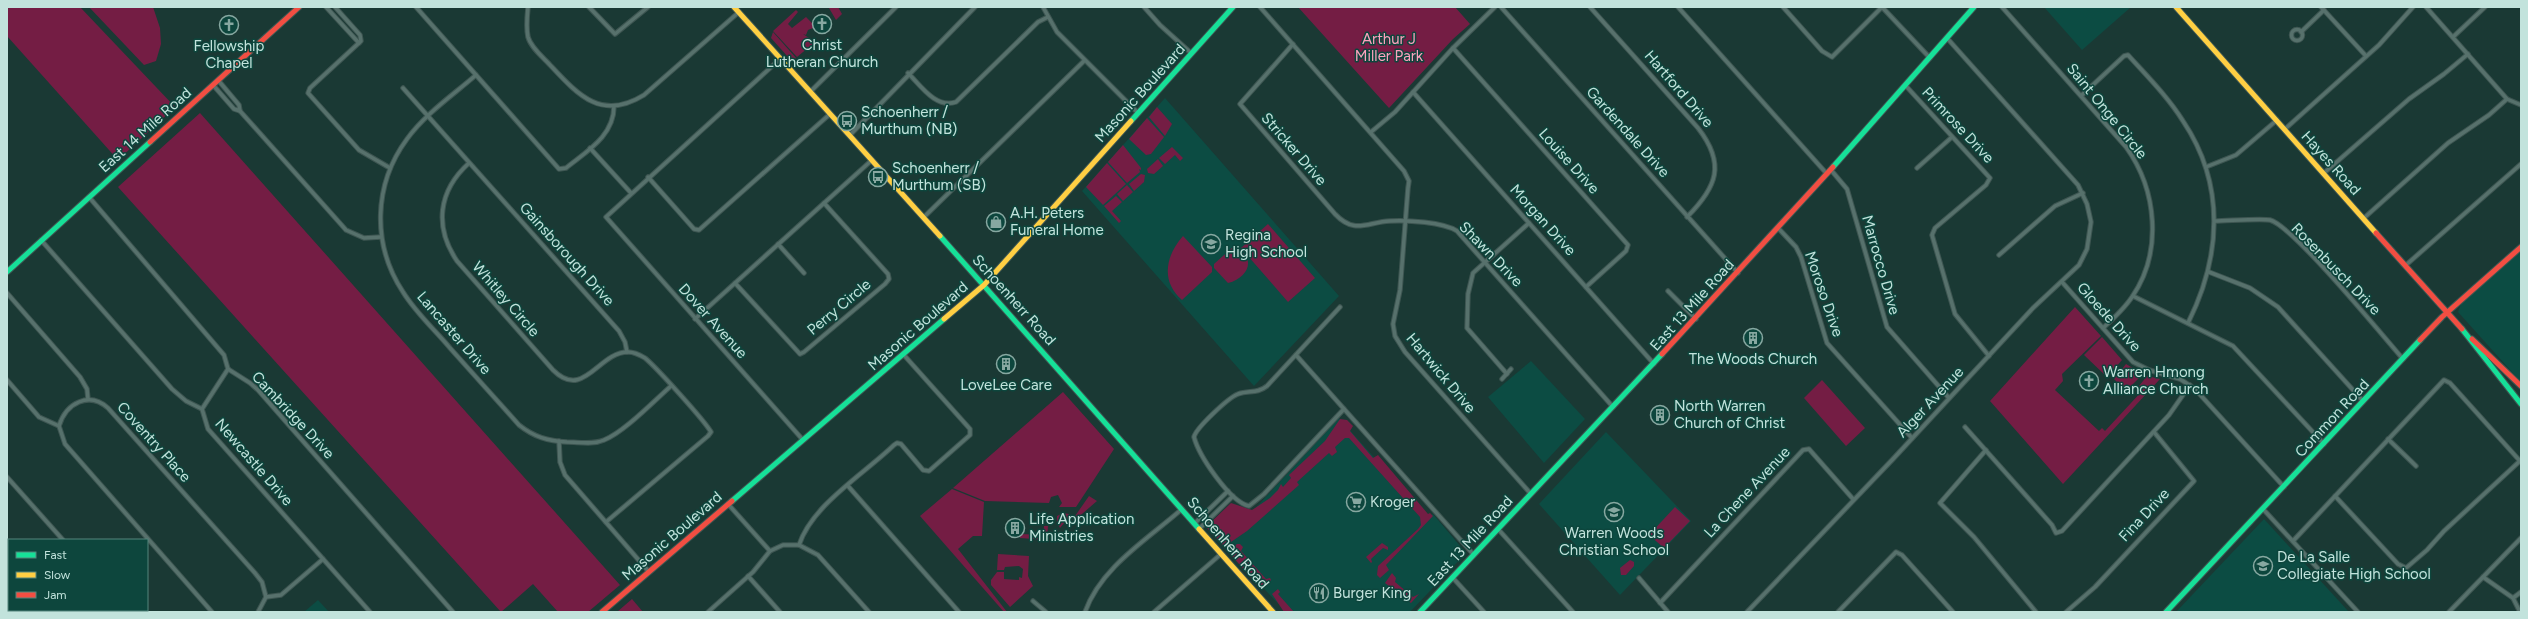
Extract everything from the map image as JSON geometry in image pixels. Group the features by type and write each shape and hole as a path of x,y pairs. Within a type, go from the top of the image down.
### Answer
{"main road":[{"name":"East 14 Mile Road","path":"7,272 299,7"},
{"name":"Schoenherr Road","path":"734,7 924,217 1273,612"},
{"name":"Masonic Boulevard","path":"602,612 984,285 1233,7"},
{"name":"East 13 Mile Road","path":"1420,612 1696,319 1906,86 1974,7"},
{"name":"Hayes Road","path":"2176,7 2468,336 2521,404"},
{"name":"Common Road","path":"2166,612 2447,312 2521,247"},
{"name":"Hayes Road","path":"2468,336 2490,353 2521,386"},
{"path":"2507,387 2515,380"}],"street":[{"path":"326,7 359,43"},
{"path":"335,7 360,35 359,43 310,88 308,93 359,150 390,168"},
{"path":"416,7 561,170 566,168 590,148 609,129 614,106"},
{"path":"528,7 527,31 532,44 578,94 596,104 614,106 629,103 644,95 739,12"},
{"path":"589,7 615,34 648,7"},
{"path":"810,92 896,7"},
{"path":"850,135 876,110 908,73 975,7"},
{"path":"1042,7 1057,32 1084,61 1138,113"},
{"path":"1144,7 1191,53"},
{"path":"1260,7 1400,164 1409,181 1405,221"},
{"path":"1371,132 1413,92 1453,48 1495,7"},
{"name":"Gardendale Drive","path":"1501,7 1687,217 1738,272"},
{"name":"Hartford Drive","path":"1590,7 1698,128 1710,147 1714,162 1713,182 1704,200 1687,217"},
{"name":"Marrocco Drive","path":"1678,7 1829,172 1847,189 1887,327 1950,398"},
{"path":"1783,7 1829,57 1838,53 1882,7 1930,58"},
{"name":"Saint Onge Circle","path":"2002,7 2082,95 2134,158 2148,192 2152,211 2151,249 2145,270 2133,296 2102,328"},
{"path":"2285,129 2366,56 2413,7"},
{"path":"2426,7 2507,99 2521,106"},
{"path":"2453,37 2485,7"},
{"path":"2301,32 2322,9 2366,56"},
{"path":"908,73 938,102 947,104 956,102 1038,22 1048,17"},
{"path":"1947,38 2083,193 2055,206 1999,255"},
{"name":"Stricker Drive","path":"1293,44 1242,100 1241,106 1341,220 1351,225 1365,227 1390,221 1405,221"},
{"name":"Louise Drive","path":"1453,48 1628,245 1626,251 1586,287"},
{"path":"2324,174 2405,102 2444,74 2468,54"},
{"path":"2082,95 2124,56 2128,55 2184,121 2206,167 2215,221 2209,272 2188,323"},
{"path":"590,148 631,193 780,59"},
{"path":"924,217 1084,61"},
{"name":"Lancaster Drive","path":"476,75 429,116 407,138 390,168 381,203 381,237 391,271 413,305 519,425 536,437 559,441 588,443 604,440 622,429 671,386"},
{"path":"218,80 239,105 240,111"},
{"path":"213,85 234,109 240,111 346,230 364,238 381,237"},
{"name":"Primrose Drive","path":"1906,86 1990,178 1986,185 1935,228 1932,235 1955,314 1964,328 1988,356"},
{"name":"Gainsborough Drive","path":"403,88 619,330 625,342 627,352"},
{"name":"Morgan Drive","path":"1413,92 1654,364"},
{"path":"2364,218 2448,143 2489,115 2507,99"},
{"path":"648,177 697,231 830,114"},
{"path":"2206,167 2236,155 2277,120"},
{"path":"1917,168 1952,137"},
{"path":"695,319 872,160"},
{"name":"Whitley Circle","path":"470,163 454,179 443,208 444,236 457,262 553,370 564,379 583,379 613,356 627,352"},
{"path":"2406,265 2521,164"},
{"name":"Dover Avenue","path":"631,193 606,217 803,440"},
{"name":"Alger Avenue","path":"1747,612 1950,398 2032,308 2079,265 2089,242 2090,212 2083,193"},
{"path":"89,198 224,355 228,369 202,409"},
{"name":"Perry Circle","path":"735,283 800,354 885,284 889,279 888,274 824,203"},
{"name":"Rosenbusch Drive","path":"2215,221 2265,220 2274,222 2305,250 2403,359"},
{"name":"Shawn Drive","path":"1405,221 1451,227 1485,262 1613,407"},
{"name":"Hartwick Drive","path":"1405,221 1400,290 1393,324 1398,344 1531,494"},
{"path":"1507,374 1473,336 1466,324 1470,280 1473,273 1529,223"},
{"name":"Moroso Drive","path":"1778,228 1796,247 1801,257 1827,343 1912,438"},
{"name":"Newcastle Drive","path":"42,240 172,389 186,401 202,409 208,429 370,612"},
{"path":"778,244 804,273"},
{"path":"2209,272 2250,288 2278,307 2363,401"},
{"name":"Gloede Drive","path":"2062,282 2123,352 2140,366 2170,375 2190,385 2284,487"},
{"path":"1668,291 1696,319"},
{"path":"7,293 80,377 87,389 88,399 78,402 68,409 59,426 62,440 68,449 148,539"},
{"path":"2133,296 2223,340 2240,352 2324,444"},
{"path":"1340,307 1261,391 1235,396 1195,433 1196,443 1228,491 1243,504 1253,504 1344,409"},
{"path":"606,522 711,432 646,359 627,352"},
{"path":"800,545 805,529 813,518 897,443 923,470 929,470 968,437 971,432 903,354"},
{"path":"1296,355 1474,555"},
{"name":"Cambridge Drive","path":"228,369 258,390 453,612"},
{"path":"1502,379 1512,369"},
{"path":"7,380 39,417 59,426"},
{"path":"2293,541 2388,439 2444,380 2450,383 2520,460 2444,531 2424,554 2408,567 2403,568 2335,496"},
{"path":"1965,427 2052,525 2056,533 2062,531 2154,432 2176,407 2190,385"},
{"name":"Coventry Place","path":"88,399 98,401 108,408 255,573 262,582 266,597"},
{"name":"Fina Drive","path":"2066,612 2095,587 2194,481 2154,432"},
{"path":"2388,439 2416,466"},
{"path":"559,441 560,462 565,475 649,572"},
{"name":"La Chene Avenue","path":"1660,603 1803,450 1809,449 1853,499"},
{"path":"1986,450 1940,503 1974,537 2036,612"},
{"path":"7,477 62,539"},
{"path":"848,486 959,612"},
{"path":"1195,523 1228,491"},
{"path":"1200,529 1233,496"},
{"path":"728,504 770,551"},
{"path":"1085,612 1093,593 1105,577 1182,509"},
{"path":"2263,509 2358,612"},
{"path":"1498,529 1573,612"},
{"path":"2449,612 2521,538"},
{"path":"148,540 212,612"},
{"path":"708,612 748,576 770,551 783,546 800,545 818,555 869,612"},
{"path":"1838,612 1896,552 1902,555 1952,612"},
{"path":"1154,612 1221,554"},
{"path":"258,612 266,597 281,595 323,559"},
{"path":"748,576 780,612"},
{"path":"2483,577 2513,598 2520,612"},
{"path":"1453,578 1484,612"},
{"path":"1639,578 1668,612"},
{"path":"2513,598 2521,592"},
{"path":"1033,601 1046,612"}],"shaded area":[{"path":"2044,7 2131,7 2082,50"},
{"name":"Regina High School","path":"1165,98 1339,296 1254,386 1082,191"},
{"path":"2521,251 2521,382 2458,312 2461,304"},
{"path":"1531,361 1585,419 1544,463 1488,397"},
{"path":"1339,418 1428,518 1433,514 1466,553 1410,612 1286,612 1222,544"},
{"name":"Warren Woods Christian School","path":"1606,432 1691,521 1620,595 1539,504"},
{"name":"De La Salle Collegiate High School","path":"2264,519 2349,612 2176,612"},
{"path":"318,600 329,612 304,612"}],"green space":[{"path":"7,7 80,7 175,107 118,160 7,36"},
{"path":"89,7 153,7 160,28 161,44 156,61 144,65"},
{"path":"838,7 842,14 836,20 829,8"},
{"name":"Arthur J Miller Park","path":"1298,7 1455,7 1470,24 1453,39 1389,108"},
{"path":"796,10 798,12 788,24 792,28 806,17 813,24 813,28 808,30 806,35 803,34 815,42 797,57 773,31"},
{"path":"773,32 796,58 795,59 789,58 771,38"},
{"path":"1157,107 1172,124 1165,136 1149,117"},
{"path":"200,113 620,585 588,612 558,612 533,584 501,612 118,187"},
{"path":"1147,118 1164,137 1151,154 1146,155 1129,139"},
{"path":"1123,145 1141,168 1141,170 1139,169 1140,172 1127,183 1108,162"},
{"path":"1172,147 1183,158 1180,161 1175,155 1165,164 1159,158"},
{"path":"1158,159 1163,166 1154,174 1148,173 1147,169"},
{"path":"1107,163 1126,184 1103,205 1086,187"},
{"path":"1141,174 1145,175 1144,182 1134,191 1129,184"},
{"path":"1127,185 1133,192 1123,201 1117,194"},
{"path":"1116,196 1122,202 1112,211 1121,221 1119,223 1104,206"},
{"path":"1268,224 1315,278 1288,302 1241,248"},
{"path":"1183,236 1212,267 1212,272 1182,300 1170,285 1168,268 1169,260 1173,251"},
{"path":"1233,247 1241,251 1245,256 1248,261 1248,266 1246,271 1241,276 1228,283 1214,268 1214,264"},
{"path":"2075,307 2101,336 2062,374 2063,381 2055,390 2099,431 2102,428 2105,431 2143,390 2139,386 2147,376 2160,379 2063,484 1990,401"},
{"path":"2102,337 2122,360 2107,377 2084,355"},
{"path":"2126,364 2143,374 2126,391 2114,379"},
{"path":"1822,380 1865,428 1846,446 1804,398"},
{"path":"1063,392 1114,449 1076,507 1059,507 1062,503 1058,495 1051,497 1049,503 985,501 953,488"},
{"path":"1340,419 1347,420 1353,426 1350,431 1373,458 1378,455 1428,514 1430,513 1433,516 1386,565 1389,570 1380,578 1377,575 1378,566 1418,529 1421,525 1420,517 1349,438 1345,438 1335,447 1337,452 1332,456 1329,453 1297,482 1299,485 1247,531 1228,544 1223,545 1207,528 1208,525 1231,503 1252,510 1270,498 1278,490 1281,484 1283,487 1291,478 1289,475 1325,441"},
{"path":"952,489 984,502 982,536 973,536 958,549 1007,612 1004,612 920,516"},
{"path":"1089,496 1097,501 1075,520 1073,519"},
{"path":"1675,507 1690,521 1664,548 1649,535"},
{"path":"1063,513 1069,514 1069,517 1060,528 1057,522 1057,516"},
{"path":"1044,526 1048,526 1047,540 1020,538 1020,534 1043,535"},
{"path":"1382,543 1388,547 1388,550 1383,548 1371,559 1371,563 1366,557"},
{"path":"1237,544 1240,544 1243,547 1241,551 1266,579 1270,578 1271,580 1265,587 1259,587 1232,556 1231,549"},
{"path":"998,554 1029,556 1028,576 1033,586 1010,607 991,585 991,580 997,572 1004,572 1004,579 1019,580 1019,577 1022,578 1023,569 1019,566 1005,567 1004,570 997,570"},
{"path":"1630,560 1634,562 1634,566 1626,575 1621,575 1620,568"},
{"path":"1392,573 1396,578 1395,582 1413,597 1419,594 1411,603 1385,583"},
{"path":"1278,589 1280,592 1278,594 1294,612 1284,612 1272,594"},
{"path":"632,599 643,612 617,612"}],"traffic: fast":[{"path":"1131,121 1233,7"},
{"path":"1833,167 1974,7"},
{"path":"7,272 150,142"},
{"path":"940,236 1199,529"},
{"path":"732,501 944,319"},
{"path":"2462,329 2521,404"},
{"path":"2166,612 2420,340"},
{"path":"1420,612 1662,354"}],"traffic: slow":[{"path":"734,7 940,236"},
{"path":"2176,7 2376,233"},
{"path":"944,319 984,285 1131,121"},
{"path":"1199,529 1273,612"}],"traffic: jam":[{"path":"150,142 299,7"},
{"path":"1662,354 1833,167"},
{"path":"2376,233 2462,329"},
{"path":"2420,340 2442,317 2521,247"},
{"path":"2472,339 2521,386"},
{"path":"602,612 732,501"}],"place":[{"name":"Christ Lutheran Church","path":"822,24"},
{"name":"Fellowship Chapel","path":"229,25"},
{"name":"Schoenherr / Murthum (NB)","path":"847,121"},
{"name":"Schoenherr / Murthum (SB)","path":"878,177"},
{"name":"A.H. Peters Funeral Home","path":"996,222"},
{"name":"Regina High School","path":"1211,244"},
{"name":"The Woods Church","path":"1753,338"},
{"name":"LoveLee Care","path":"1006,364"},
{"name":"Warren Hmong Alliance Church","path":"2089,381"},
{"name":"North Warren Church of Christ","path":"1660,415"},
{"name":"Kroger","path":"1356,502"},
{"name":"Warren Woods Christian School","path":"1614,512"},
{"name":"Life Application Ministries","path":"1015,528"},
{"name":"De La Salle Collegiate High School","path":"2263,566"},
{"name":"Burger King","path":"1319,593"}]}
